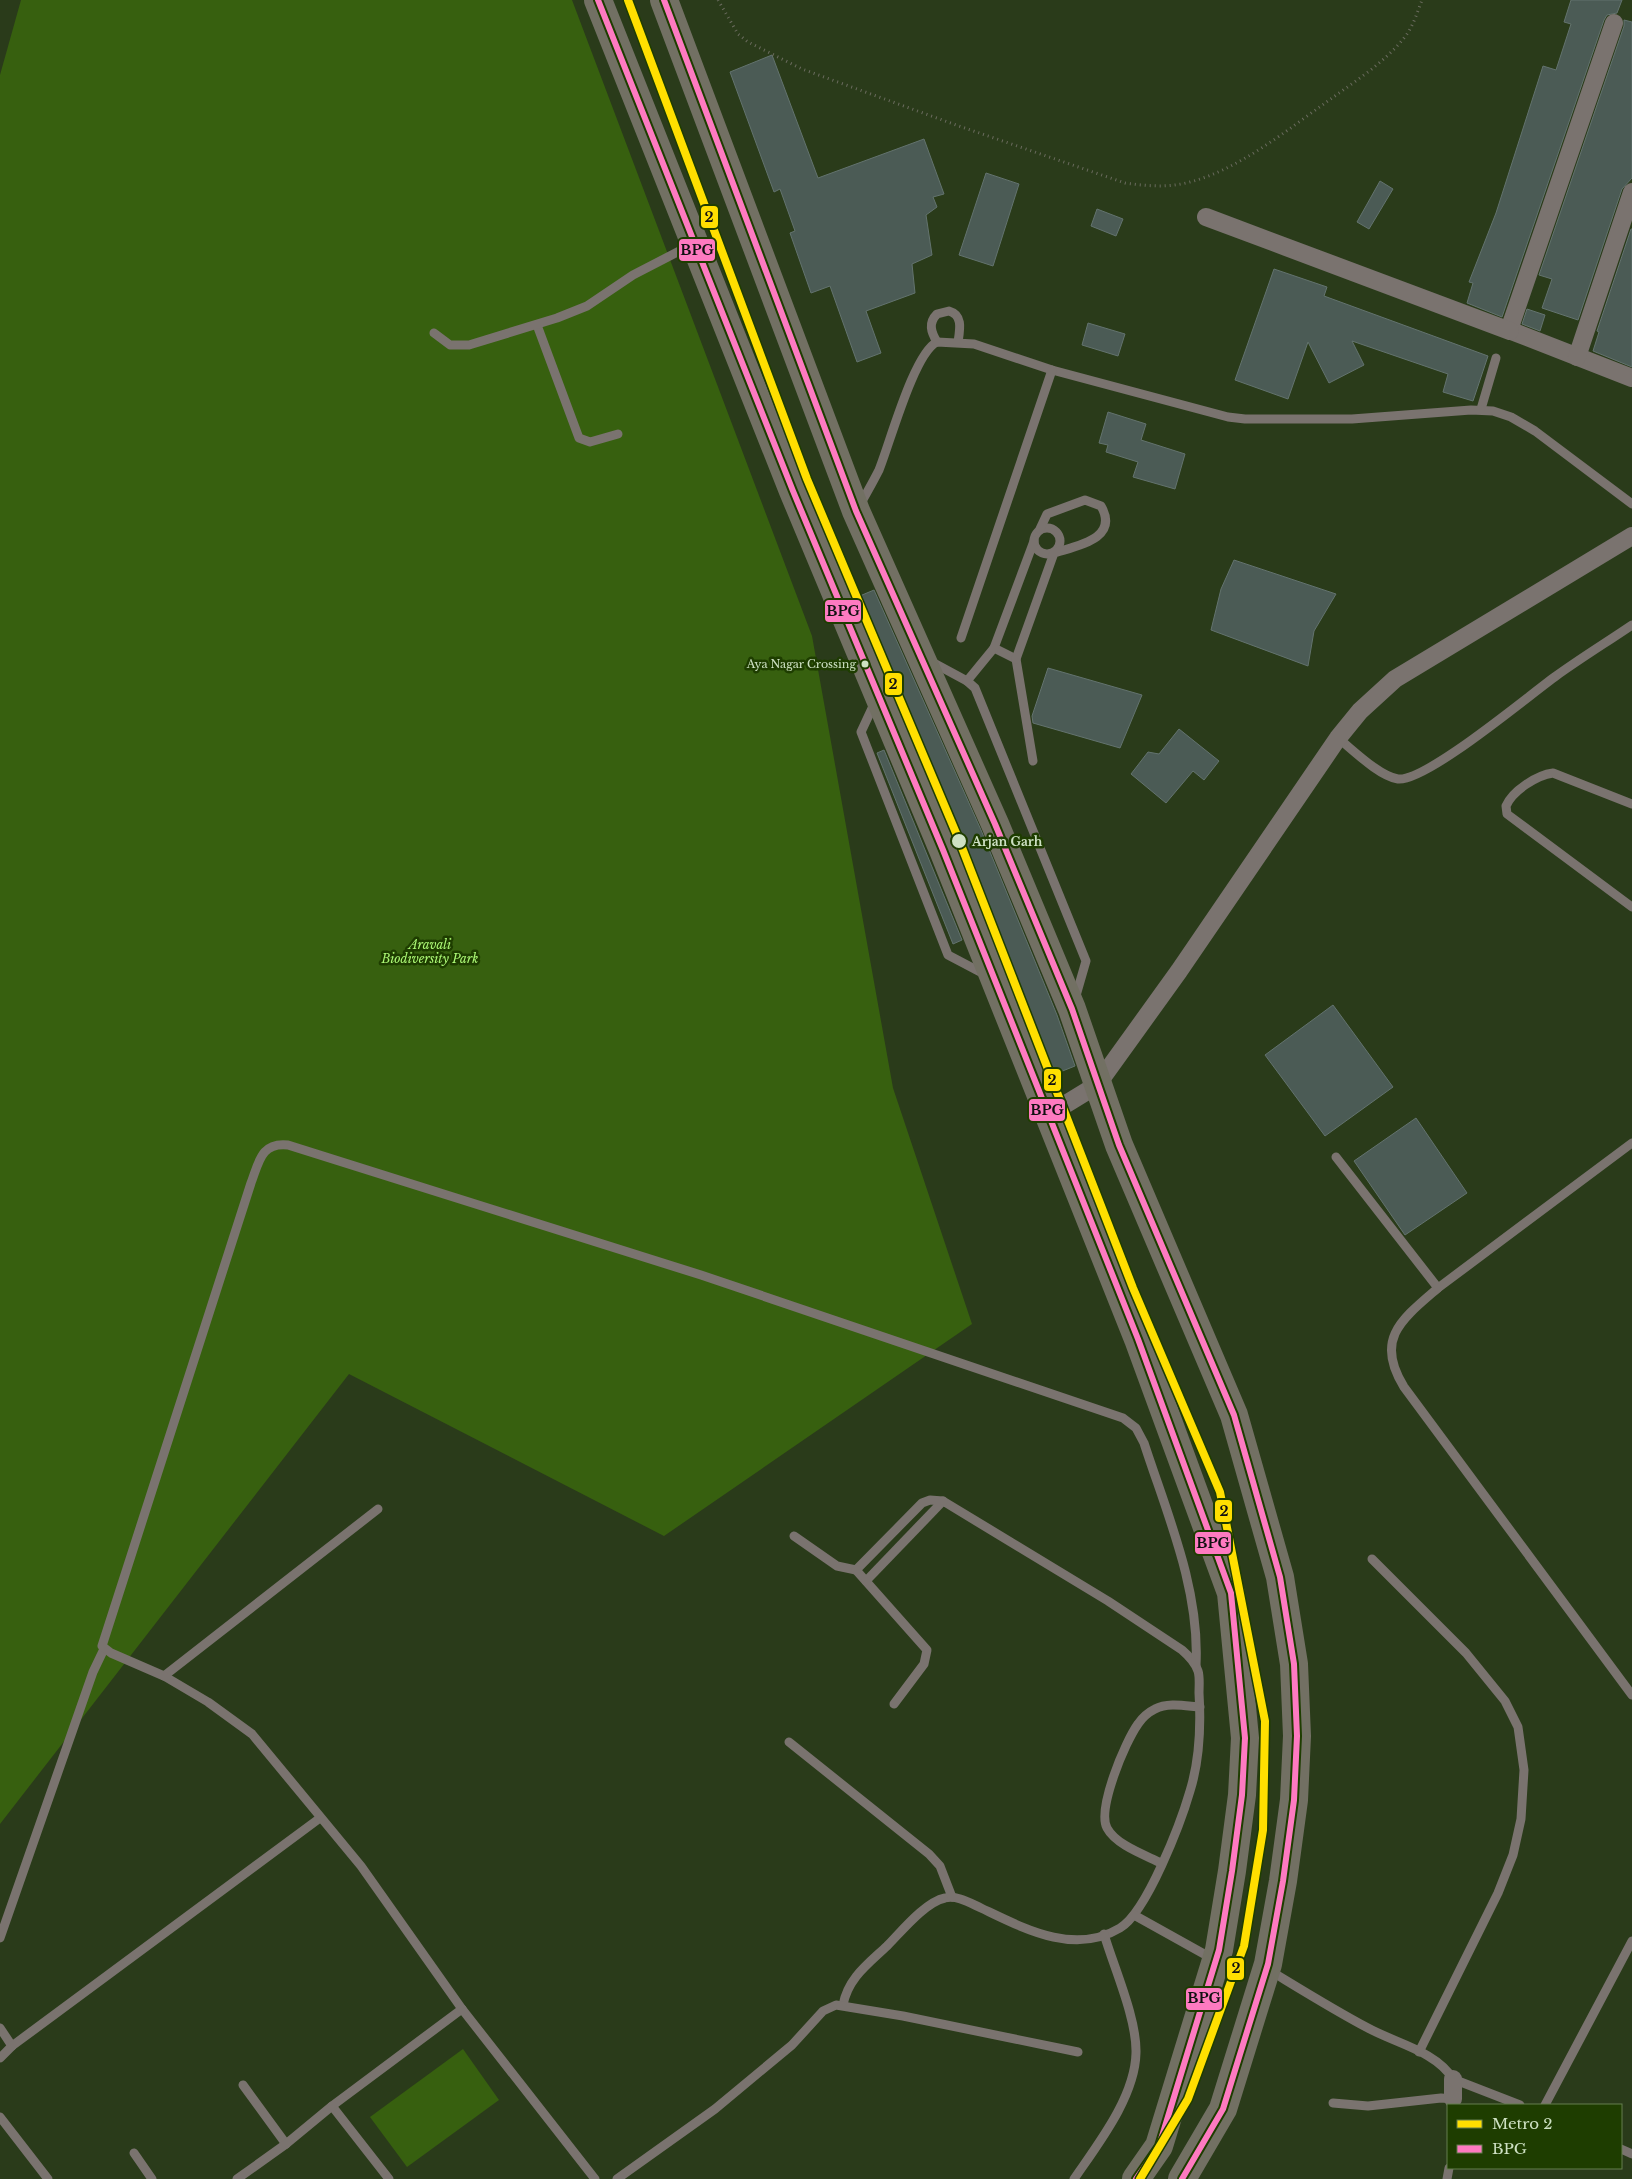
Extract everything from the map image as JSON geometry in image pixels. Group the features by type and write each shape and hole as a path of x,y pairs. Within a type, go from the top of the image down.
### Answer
{"highway":[{"path":"598,0 793,491 995,980 1138,1340 1231,1593 1245,1738 1242,1795 1232,1870 1215,1960 1159,2146 1136,2179"},
{"path":"664,0 856,511 922,657 1072,1009 1096,1085 1119,1145 1234,1414 1280,1577 1294,1664 1297,1736 1294,1800 1289,1836 1266,1969 1223,2109 1182,2179"}],"street":[{"path":"1510,331 1509,326 1614,23"},
{"path":"1577,357 1632,192"},
{"path":"1206,218 1632,378"},
{"path":"1048,1115 1096,1085 1179,971 1338,738 1360,711 1395,679 1632,536"},
{"path":"1453,2079 1453,2102"}],"lane":[{"path":"434,333 450,345 468,345 537,325 587,306 632,275 695,243"},
{"path":"937,342 932,334 931,322 942,311 954,312 958,316 960,322 958,342"},
{"path":"537,325 579,438 590,442 618,434"},
{"path":"856,511 879,470 914,376 930,346 937,342 974,344 1052,370 1195,410 1245,419 1352,419 1481,409 1511,417 1535,431 1632,504"},
{"path":"1481,409 1496,358"},
{"path":"961,638 1052,370"},
{"path":"968,681 994,648 1034,541 1047,514 1085,500 1102,506 1107,515 1106,524 1101,534 1088,543 1054,553 1040,552 1034,541"},
{"path":"1033,761 1016,660 1054,553 1061,542 1059,534 1053,528 1040,529"},
{"path":"1338,738 1387,775 1398,778 1415,775 1442,761 1557,675 1632,625"},
{"path":"994,648 1016,660"},
{"path":"922,657 968,681 975,688 1086,961 1072,1009"},
{"path":"1632,804 1553,773 1540,776 1512,796 1506,806 1507,814 1632,907"},
{"path":"0,1938 93,1672 104,1649 102,1642 129,1566 251,1183 261,1156 272,1145 280,1144 307,1150 701,1275 1123,1418 1136,1428 1144,1443 1188,1583 1197,1641 1196,1665"},
{"path":"1632,1144 1438,1288 1411,1311 1397,1330 1391,1347 1390,1358 1395,1372 1460,1466 1632,1695"},
{"path":"1336,1157 1438,1288"},
{"path":"843,2005 845,1993 853,1978 924,1910 937,1901 952,1897 1039,1934 1077,1940 1121,1928 1134,1916 1147,1896 1162,1863 1190,1791 1199,1743 1199,1673 1196,1665 1182,1650 1108,1601 943,1501 930,1500 922,1502 856,1570"},
{"path":"866,1581 943,1501"},
{"path":"164,1676 378,1509"},
{"path":"794,1536 836,1566 856,1570 927,1650 924,1664 894,1704"},
{"path":"1372,1559 1466,1653 1505,1702 1518,1727 1524,1770 1521,1819 1513,1855 1498,1892 1419,2052"},
{"path":"104,1649 164,1676 242,1725 361,1866 462,2009 594,2179"},
{"path":"1162,1863 1124,1843 1110,1832 1104,1818 1107,1799 1131,1736 1146,1715 1156,1708 1167,1705 1200,1707"},
{"path":"789,1742 929,1854 940,1866 952,1897"},
{"path":"0,2058 12,2046 320,1818"},
{"path":"1134,1916 1215,1960"},
{"path":"1074,2179 1112,2120 1132,2078 1135,2067 1134,2038 1104,1934"},
{"path":"1547,2104 1632,1941"},
{"path":"1266,1969 1369,2029 1419,2052 1448,2071 1453,2079 1517,2104"},
{"path":"617,2179 715,2109 792,2044 823,2011 836,2005 1078,2052"},
{"path":"237,2179 286,2144 332,2106 462,2009"},
{"path":"0,2028 12,2046"},
{"path":"243,2085 286,2144"},
{"path":"1333,2103 1368,2106 1429,2099 1453,2102"},
{"path":"332,2106 389,2179"},
{"path":"0,2117 48,2179"},
{"path":"134,2152 152,2179"}],"path":[{"path":"718,0 738,34 748,42 802,69 956,125 1126,183 1151,186 1175,185 1192,181 1265,146 1384,59 1412,26 1422,0"}],"green space":[{"name":"Aravali Biodiversity Park","path":"21,0 572,0 812,636 893,1088 972,1324 664,1536 349,1374 0,1824 0,75"},
{"path":"463,2049 499,2100 407,2167 370,2117"}],"building":[{"path":"1571,0 1622,0 1617,13 1607,15 1604,20 1502,317 1467,303 1473,283 1469,282 1496,213 1543,66 1556,70 1571,24 1564,22"},
{"path":"1624,20 1632,22 1632,178 1622,189 1578,320 1542,308 1552,279 1539,275 1624,26"},
{"path":"772,55 818,178 924,139 944,194 933,197 937,207 926,215 932,255 912,264 915,293 866,311 881,353 857,362 830,286 811,293 790,233 795,231 780,189 774,192 730,72"},
{"path":"986,173 1019,184 993,266 959,255"},
{"path":"1380,181 1393,189 1369,229 1357,222"},
{"path":"1097,209 1123,219 1116,236 1091,226"},
{"path":"1631,229 1632,367 1593,351 1599,332 1597,331"},
{"path":"1274,269 1327,287 1324,296 1488,356 1473,401 1443,392 1448,374 1352,341 1364,365 1329,383 1308,342 1288,399 1235,380"},
{"path":"1527,309 1545,315 1540,331 1522,324"},
{"path":"1088,323 1125,334 1118,356 1082,345"},
{"path":"1108,412 1146,424 1141,440 1185,454 1175,489 1133,477 1138,462 1106,452 1108,445 1099,443"},
{"path":"1234,560 1336,594 1314,631 1308,666 1211,630 1221,589"},
{"path":"874,590 981,830 1057,1015 1075,1066 1050,1076 958,844 855,598"},
{"path":"1048,668 1142,695 1120,748 1033,723 1032,716"},
{"path":"1179,729 1219,761 1204,780 1193,771 1166,803 1131,774 1148,752 1159,754"},
{"path":"884,750 962,940 953,944 877,753"},
{"path":"1333,1005 1393,1087 1325,1136 1265,1055"},
{"path":"1416,1118 1467,1193 1405,1235 1354,1161"}],"metro line":[{"name":"2","path":"628,0 807,479 959,840 1133,1288 1220,1492 1265,1721 1263,1830 1244,1946 1188,2099 1140,2179"}],"transit line":[{"name":"BPG","path":"598,0 793,491 943,850 1138,1339 1231,1593 1245,1738 1242,1795 1232,1871 1219,1950 1159,2146 1136,2179"},
{"name":"BPG","path":"664,0 856,511 995,824 1072,1009 1119,1145 1234,1415 1280,1577 1294,1664 1297,1736 1294,1800 1283,1881 1268,1964 1223,2109 1182,2179"}],"place":[{"name":"Aya Nagar Crossing","path":"865,664"},
{"name":"Arjan Garh","path":"959,841"}]}
